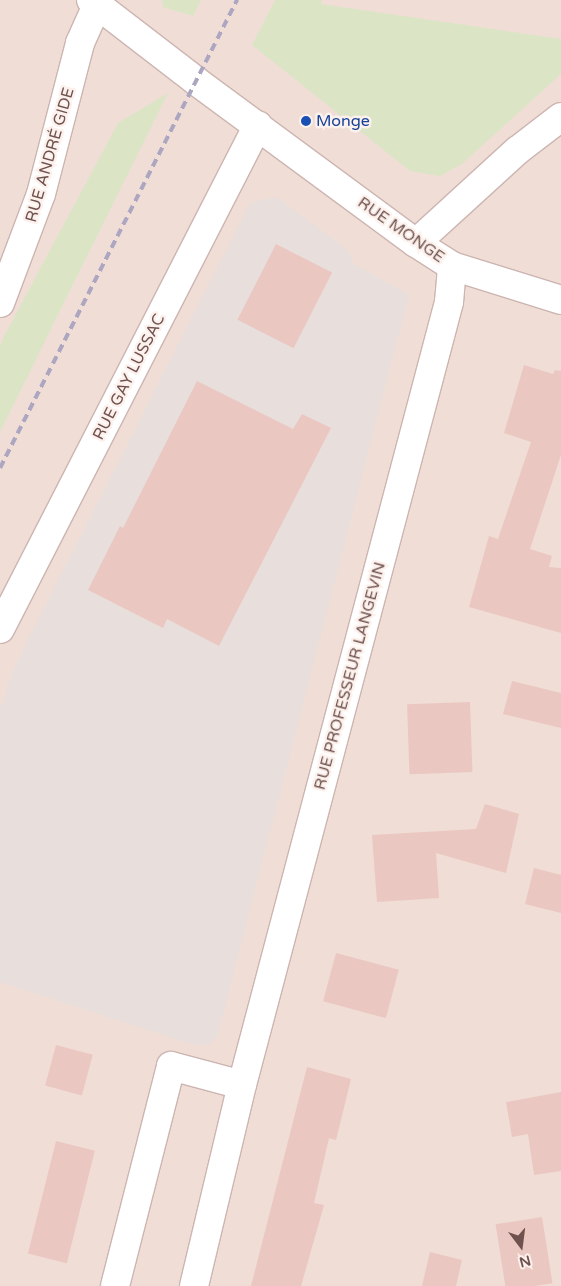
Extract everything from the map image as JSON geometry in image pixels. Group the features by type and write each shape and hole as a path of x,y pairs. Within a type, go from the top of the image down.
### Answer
{"street":[{"name":"RUE MONGE","path":"94,2 202,85 416,243 452,266 561,300"},
{"name":"RUE ANDRÉ GIDE","path":"0,303 41,194 80,43 94,2"},
{"path":"416,243 518,150 561,118"},
{"name":"RUE GAY LUSSAC","path":"0,629 258,125"},
{"name":"RUE PROFESSEUR LANGEVIN","path":"194,1286 242,1084 449,302 452,266"},
{"path":"115,1286 171,1066 242,1084"}],"shaded area":[{"path":"0,0 561,0 561,1286 0,1286"},
{"path":"277,197 348,250 354,264 409,295 217,1037 210,1044 197,1046 0,982 0,710 12,673 27,641 250,203"}],"green space":[{"path":"162,0 201,0 193,16 163,7"},
{"path":"275,0 322,0 321,4 561,39 561,74 462,164 440,176 410,171 252,45"},
{"path":"168,93 0,432 0,346 4,336 118,123"}],"building":[{"path":"276,244 332,273 294,348 237,320"},
{"path":"524,365 553,374 555,370 561,371 561,455 530,549 552,556 549,567 561,568 561,633 469,607 489,536 498,539 531,442 504,433"},
{"path":"197,381 293,429 302,414 331,428 219,646 167,619 163,628 88,590 120,526 123,528"},
{"path":"512,681 561,693 561,728 503,714"},
{"path":"470,702 472,772 409,774 407,704"},
{"path":"485,804 519,814 506,873 436,853 439,898 377,902 372,835 476,829"},
{"path":"534,868 561,875 561,913 525,904"},
{"path":"336,953 399,970 386,1018 323,1001"},
{"path":"56,1045 93,1055 82,1095 45,1086"},
{"path":"307,1067 351,1079 336,1140 329,1138 314,1203 324,1205 301,1286 251,1286"},
{"path":"561,1092 561,1171 534,1175 528,1134 512,1137 506,1102"},
{"path":"56,1141 95,1151 67,1263 28,1254"},
{"path":"542,1217 552,1283 535,1286 505,1286 496,1224"},
{"path":"430,1252 462,1260 456,1286 422,1286"}],"railway":[{"path":"0,468 237,0"}],"place":[{"name":"Monge","path":"306,121"}]}
